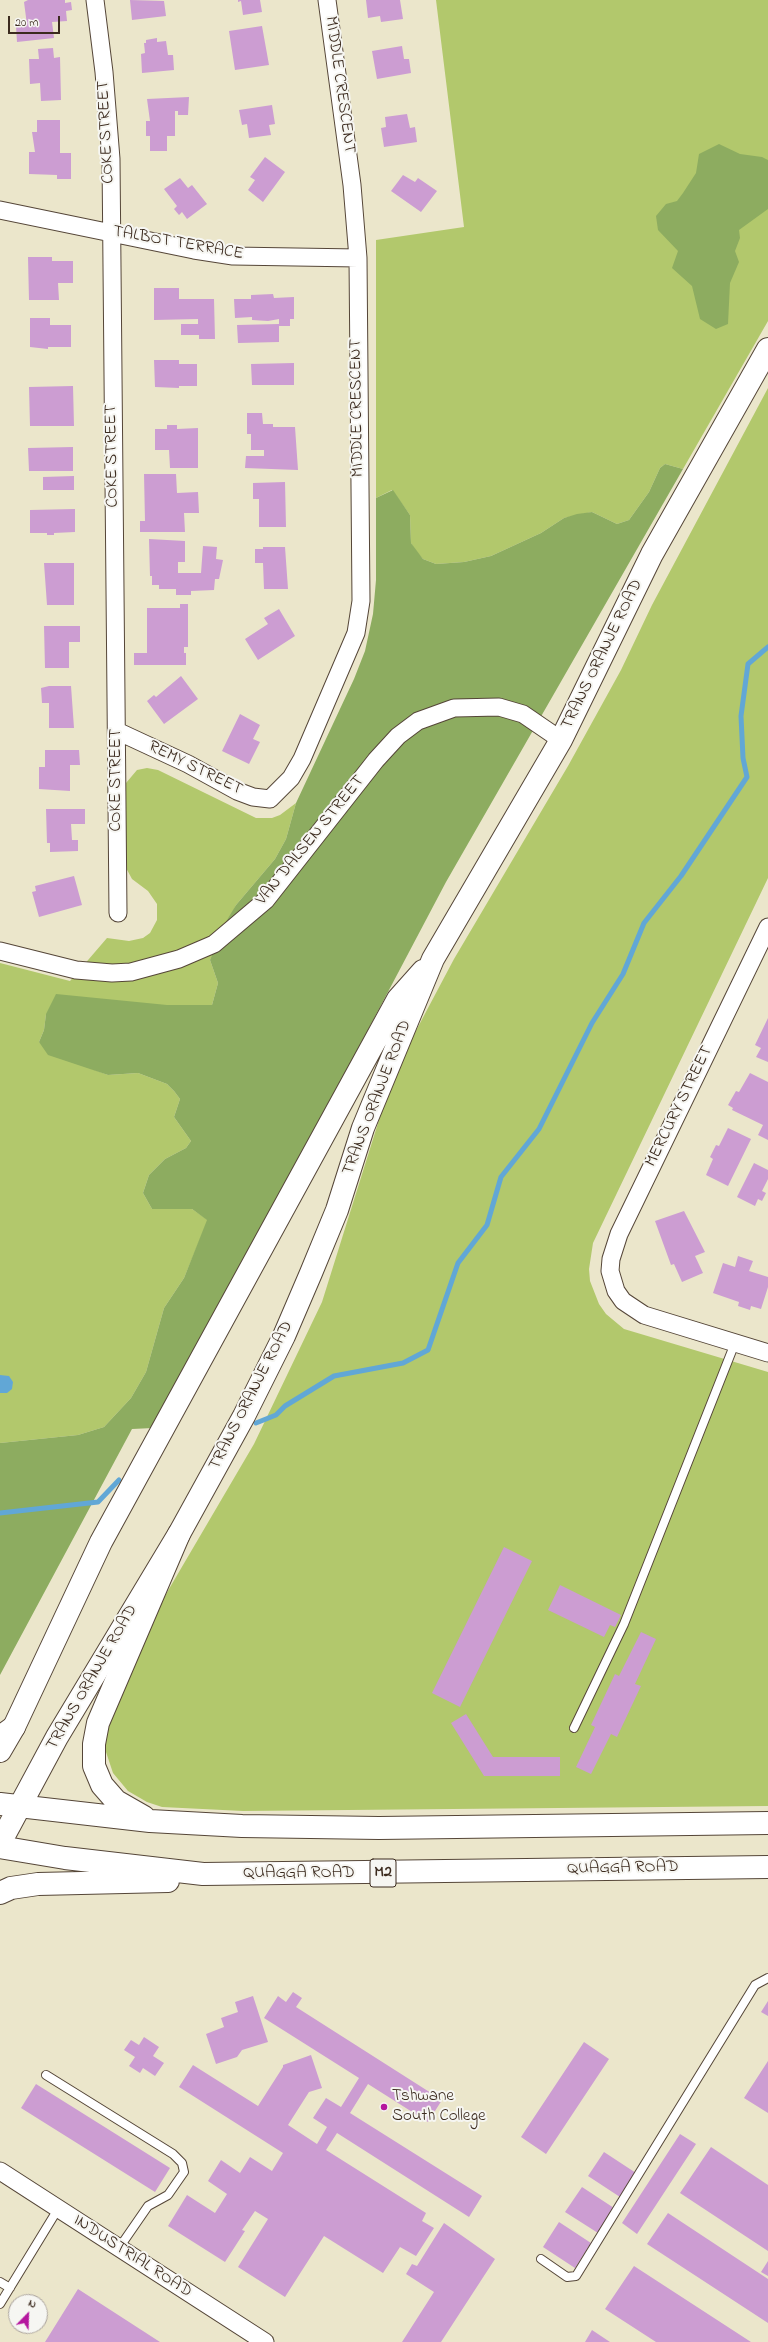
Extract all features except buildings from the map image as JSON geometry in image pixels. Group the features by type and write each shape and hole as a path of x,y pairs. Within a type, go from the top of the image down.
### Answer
{"main road":[{"name":"TRANS ORANJE ROAD","path":"0,1843 10,1806 104,1657 179,1534 244,1416 284,1336 337,1210 363,1128 433,959 561,740 652,554 768,348"},
{"name":"TRANS ORANJE ROAD","path":"0,1751 7,1732 101,1542 379,1032 398,999 433,959"},
{"path":"150,1821 116,1801 102,1785 94,1766 94,1744 98,1723 179,1534"},
{"path":"10,1806 150,1821 242,1826 379,1828 768,1823"},
{"name":"QUAGGA ROAD","path":"0,1847 65,1858 203,1874 768,1867"},
{"path":"0,1893 11,1888 38,1884 166,1881 203,1874"}],"street":[{"name":"COKE STREET","path":"95,0 109,129 118,912"},
{"name":"MIDDLE CRESCENT","path":"274,797 291,778 302,759 344,665 359,617 361,600 358,258 352,185 327,0"},
{"name":"TALBOT TERRACE","path":"0,210 110,233 233,256 358,258"},
{"name":"VAN DALSEN STREET","path":"0,951 76,970 112,973 130,972 179,959 214,944 266,900 376,760 398,736 418,721 454,708 499,707 522,714 561,740"},
{"name":"REMY STREET","path":"117,731 188,764 237,791 262,799 274,797"},
{"name":"MERCURY STREET","path":"735,1343 644,1315 623,1301 616,1291 610,1271 611,1260 620,1234 768,928"},
{"path":"735,1343 768,1353"},
{"name":"INDUSTRIAL ROAD","path":"0,2171 265,2342"}],"lane":[{"path":"574,1728 624,1624 735,1343"},
{"path":"541,2259 567,2276 576,2276 755,1985 765,1978 768,1978"},
{"path":"46,2075 173,2154 182,2163 184,2172 168,2195 148,2206 119,2248"},
{"path":"0,2304 58,2209"},
{"path":"0,2282 10,2288"}],"green space":[{"path":"436,0 768,0 768,321 683,469 665,464 660,468 649,492 629,520 617,524 592,512 564,518 541,533 491,556 464,562 436,564 423,559 414,549 411,543 410,515 392,490 376,498 376,240 464,227"},
{"path":"719,144 740,154 762,157 768,160 768,209 739,230 740,238 735,251 739,262 730,283 728,324 716,329 700,319 692,286 672,268 678,251 658,230 656,216 666,204 677,201 683,193 696,173 699,154"},
{"path":"768,388 768,878 593,1243 589,1269 590,1281 599,1304 606,1314 624,1329 768,1372 768,1806 243,1811 162,1807 147,1802 128,1791 113,1773 105,1749 106,1725 159,1606 254,1444 322,1302 384,1104 410,1042 454,959 568,766 621,670 652,605"},
{"path":"665,464 683,469 446,882 275,1206 153,1428 132,1429 0,1675 0,1443 78,1435 104,1427 131,1398 146,1372 164,1308 184,1278 207,1220 192,1209 152,1209 143,1193 149,1175 165,1159 186,1148 191,1141 174,1117 180,1099 167,1084 138,1073 108,1075 48,1055 39,1042 44,1030 46,1014 56,994 167,1005 212,1005 218,983 210,960 224,925 236,905 275,859 286,839 296,803 354,679 365,651 373,614 376,580 376,498 393,490 410,515 411,543 423,559 436,564 464,562 491,556 541,533 564,518 577,514 592,512 617,524 629,520 649,492 660,468"},
{"path":"147,768 158,770 256,818 272,818 280,815 296,803 286,839 275,859 236,905 210,960 218,983 212,1005 167,1005 46,1014 44,1030 39,1042 79,1064 108,1075 138,1073 167,1084 174,1091 180,1099 174,1117 191,1141 186,1148 165,1159 149,1175 143,1193 152,1209 192,1209 208,1220 184,1278 164,1308 146,1372 131,1398 104,1427 78,1435 0,1443 0,963 70,981 107,938 129,941 143,938 150,933 157,920 157,904 148,891 132,879 125,866 126,783 137,770"}],"water":[{"path":"0,1375 9,1376 13,1382 12,1389 7,1393 0,1393"}],"waterway":[{"path":"256,1423 276,1415 285,1406 334,1376 403,1363 428,1350 458,1263 487,1225 501,1177 539,1129 592,1023 623,974 644,923 681,876 747,777 743,758 741,716 748,664 768,647"},
{"path":"0,1513 98,1502 119,1480"}],"place":[{"name":"Tshwane South College","path":"384,2107"}]}
